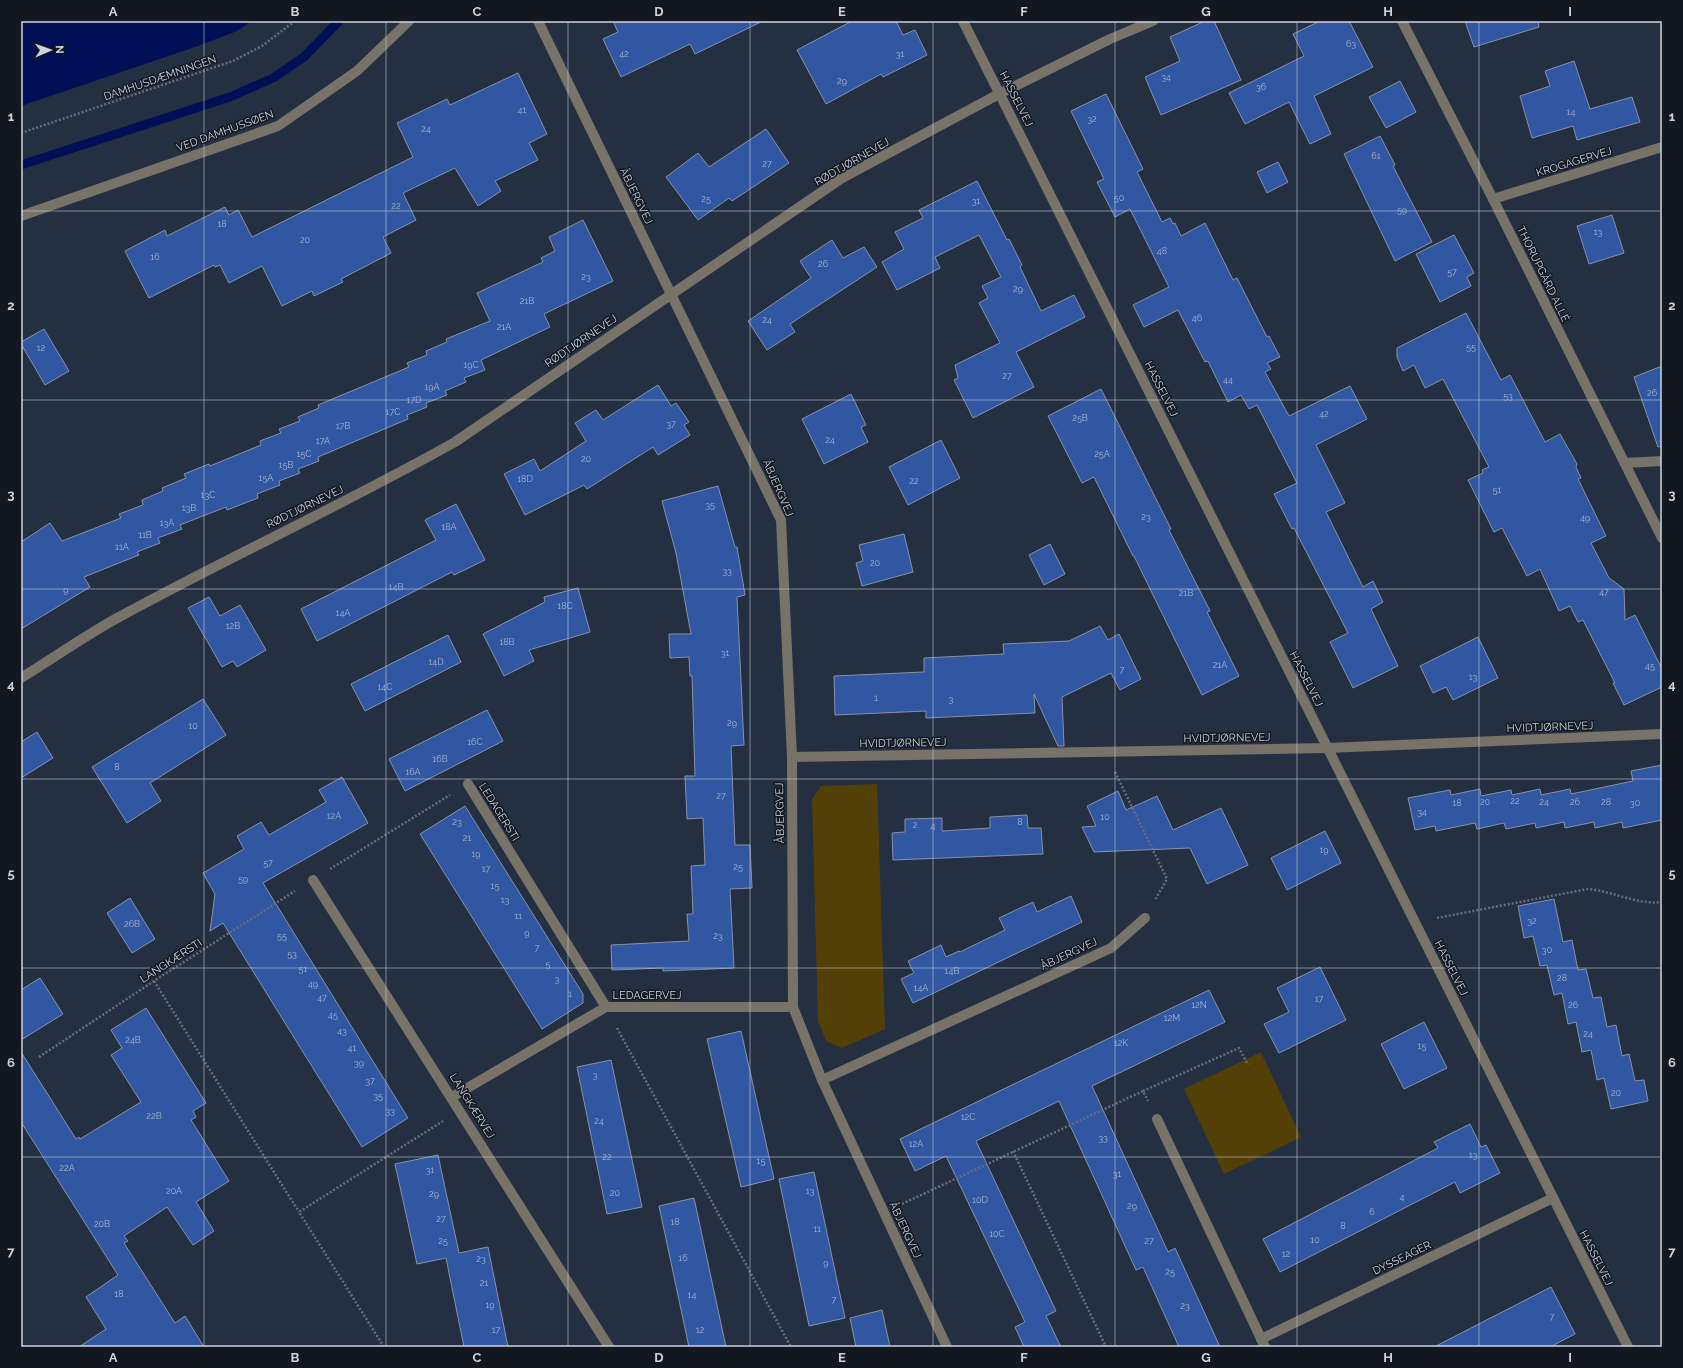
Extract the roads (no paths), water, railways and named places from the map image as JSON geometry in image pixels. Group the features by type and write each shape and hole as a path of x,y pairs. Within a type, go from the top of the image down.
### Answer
{"street":[{"name":"VED DAMHUSSØEN","path":"21,216 278,126 357,71 409,21"},
{"name":"ÅBJERGVEJ","path":"538,21 781,520 792,757 793,1007 822,1080 947,1347"},
{"name":"HASSELVEJ","path":"963,21 1628,1347"},
{"name":"RØDTJØRNEVEJ","path":"21,678 120,617 245,550 391,478 455,442 842,178 999,94 1110,39 1153,21"},
{"name":"THORUPGÅRD ALLÉ","path":"1402,21 1493,199 1662,538"},
{"name":"KROGAGERVEJ","path":"1493,199 1662,147"},
{"path":"1624,464 1662,461"},
{"name":"HVIDTJØRNEVEJ","path":"792,757 1327,748 1662,734"},
{"name":"LEDAGERSTI","path":"468,784 606,1007"},
{"name":"LANGKÆRVEJ","path":"313,880 452,1097 609,1347"},
{"name":"ÅBJERGVEJ","path":"822,1080 1111,948 1145,918"},
{"name":"LEDAGERVEJ","path":"452,1097 606,1007 793,1007"},
{"name":"DYSSEAGER","path":"1157,1119 1263,1343 1553,1198"}],"waterway":[{"path":"21,165 230,97 273,78 304,57 339,21"}]}
